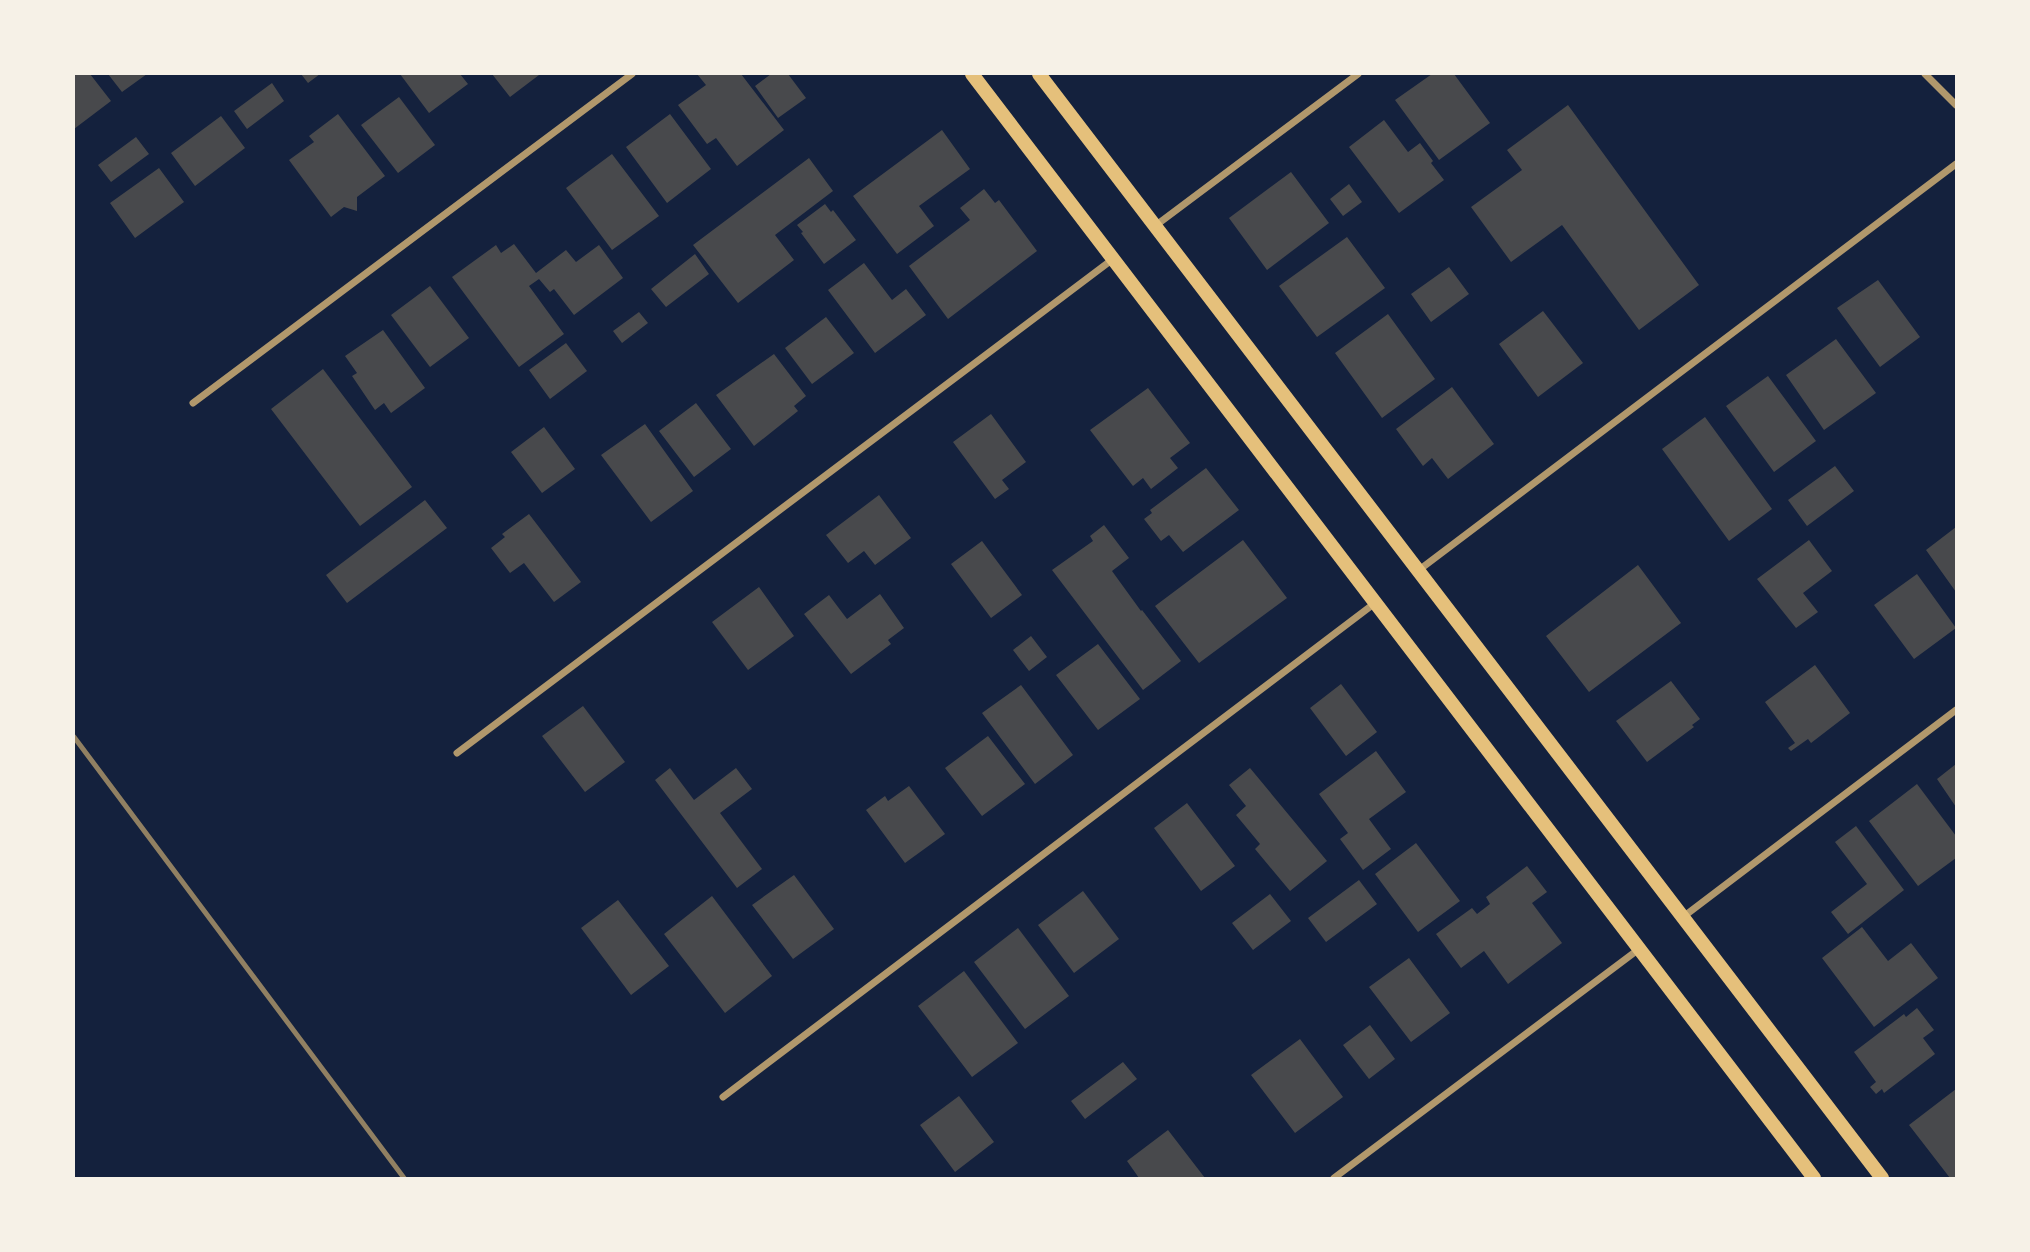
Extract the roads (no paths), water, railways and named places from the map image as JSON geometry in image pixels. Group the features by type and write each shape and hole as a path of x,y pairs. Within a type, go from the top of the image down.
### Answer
{"main road":[{"path":"972,74 1814,1178"},
{"path":"1040,74 1882,1178"}],"street":[{"path":"193,403 632,74"},
{"path":"1155,226 1358,74"},
{"path":"1925,74 1956,105"},
{"path":"1419,570 1956,164"},
{"path":"457,753 1113,259"},
{"path":"723,1097 1375,603"},
{"path":"1683,917 1956,710"},
{"path":"1334,1178 1639,949"}],"railway":[{"path":"74,737 404,1178"}]}
